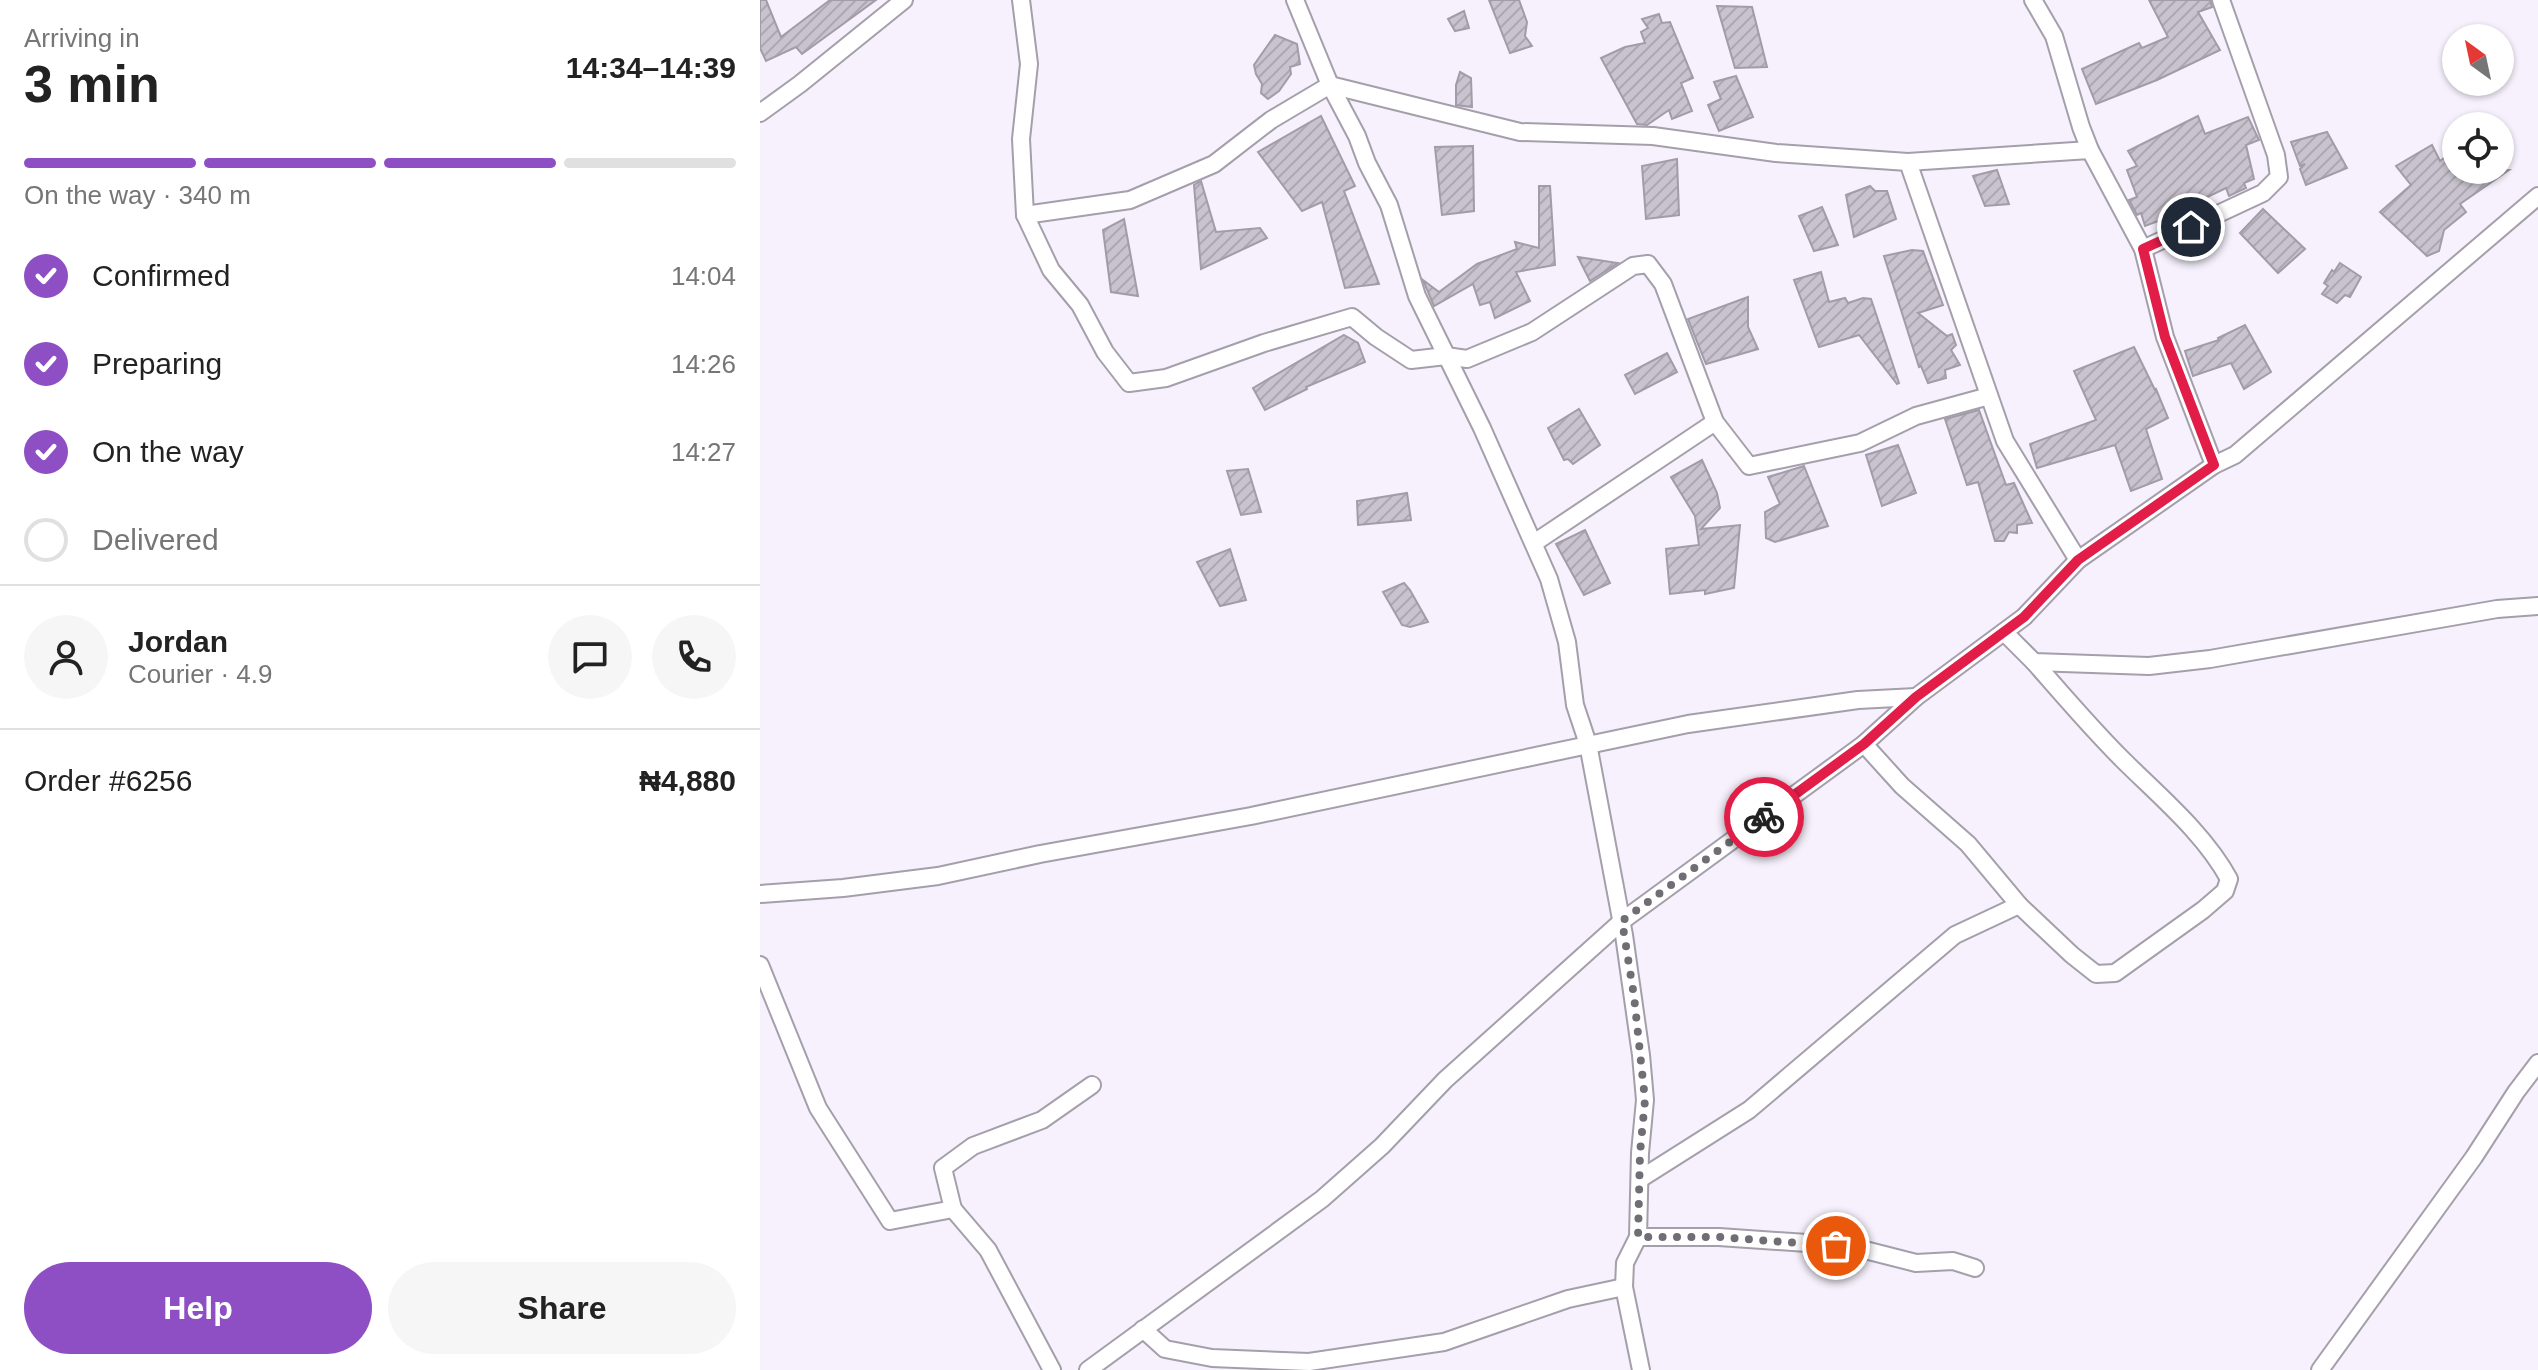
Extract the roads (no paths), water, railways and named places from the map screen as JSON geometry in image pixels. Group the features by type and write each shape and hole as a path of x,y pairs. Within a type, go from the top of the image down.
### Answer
{"street":[{"path":"760,113 904,0"},
{"path":"1021,0 1029,64 1021,139 1025,215 1051,270 1080,305 1105,352 1129,383 1166,378 1264,343 1352,317 1411,360 1446,356 1467,359 1532,332 1633,266 1648,264 1663,284 1715,422 1749,466 1860,443 1916,416 1989,396"},
{"path":"1295,0 1330,85 1389,205 1417,296 1534,543 1549,579 1567,642 1575,705 1588,744 1622,921 1645,1100 1638,1237 1625,1263 1624,1287 1641,1370"},
{"path":"2033,0 2054,36 2090,150 2143,249 2165,337 2214,465"},
{"path":"2143,249 2263,193 2279,177 2276,155 2221,0"},
{"path":"1025,215 1130,200 1214,164 1271,120 1330,85 1520,132 1653,136 1776,153 1908,162 2090,150"},
{"path":"1908,162 2005,441 2078,560"},
{"path":"1088,1370 1322,1199 1382,1146 1445,1080 1622,921 1864,744 1916,697 2024,617 2078,560 2214,465 2235,455 2538,196"},
{"path":"1534,543 1715,422"},
{"path":"2034,662 2149,666 2210,659 2497,609 2538,606"},
{"path":"1864,744 1902,786 1968,844 2019,905 2096,974 2115,973 2203,910 2225,891 2229,879 2220,863 2004,632"},
{"path":"760,894 938,876 1040,854 1251,816 1688,724 1842,702 1916,697"},
{"path":"1640,1179 1749,1110 1955,935 2019,905"},
{"path":"760,965 818,1108 890,1221 953,1209"},
{"path":"2320,1370 2538,1063"},
{"path":"1052,1370 988,1250 953,1209 943,1168 973,1146 1042,1120 1092,1085"},
{"path":"1638,1237 1719,1237 1807,1243 1865,1250 1916,1263 1953,1261 1975,1268"},
{"path":"1143,1329 1165,1349 1212,1358 1309,1362 1444,1342 1568,1299 1624,1287"}]}
